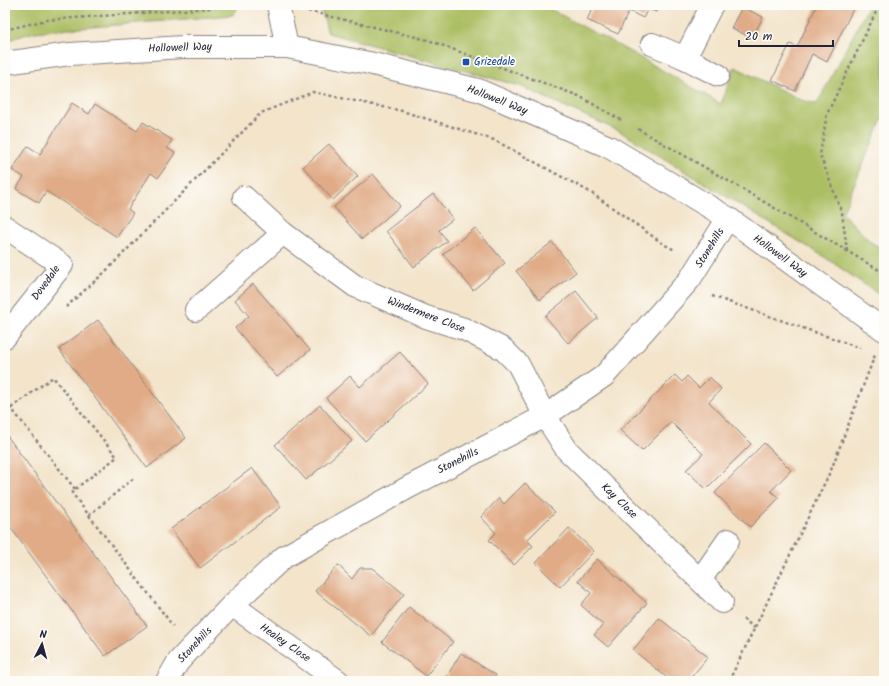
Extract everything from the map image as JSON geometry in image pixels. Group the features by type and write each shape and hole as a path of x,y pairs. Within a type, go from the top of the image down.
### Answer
{"street":[{"path":"278,5 287,47"},
{"path":"685,58 712,5"},
{"path":"652,44 685,58 718,75"},
{"name":"Hollowell Way","path":"5,63 70,54 183,47 287,47 369,63 478,90 608,147 728,218 884,330"},
{"name":"Windermere Close","path":"244,197 284,234 355,286 426,317 464,329 503,349 518,364 545,416"},
{"name":"Stonehills","path":"167,681 178,662 191,648 284,556 408,487 545,416 604,376 684,287 728,218"},
{"name":"Dovedale","path":"5,227 62,265 5,337"},
{"path":"196,310 284,234"},
{"name":"Kay Close","path":"545,416 567,450 722,602"},
{"path":"700,580 728,540"},
{"name":"Healey Close","path":"232,606 338,681"}],"path":[{"path":"5,30 46,20 254,5"},
{"path":"847,252 842,213 820,154 827,114 878,5"},
{"path":"64,309 105,272 261,113 313,92 402,111 494,140 590,192 665,244 700,263"},
{"path":"684,287 860,349"},
{"path":"729,681 831,470 875,354"},
{"path":"5,413 53,377 117,457 75,489 72,493 191,648"},
{"path":"11,408 75,489"},
{"path":"89,515 134,478"}],"green space":[{"path":"5,5 239,5 233,15 34,32 5,41"},
{"path":"320,5 551,5 550,9 634,54 721,104 735,67 801,100 817,104 869,5 884,5 884,115 842,213 871,242 884,250 884,298 826,258 621,132 520,86 328,33"}],"building":[{"path":"594,5 659,5 656,12 648,9 643,18 629,11 618,34 587,20"},
{"path":"817,5 855,5 827,62 812,54 795,91 772,80 790,44 797,47"},
{"path":"742,7 763,17 752,38 731,28"},
{"path":"72,103 89,114 95,104 137,131 143,122 172,140 167,148 175,153 158,178 151,173 128,209 133,213 117,237 46,191 39,203 16,189 24,177 12,170 28,146 40,154"},
{"path":"329,144 358,176 333,200 303,167"},
{"path":"373,174 400,206 362,239 334,207"},
{"path":"433,194 453,219 439,230 447,241 414,267 386,231"},
{"path":"475,228 505,263 473,290 443,254"},
{"path":"552,242 576,272 540,300 516,271"},
{"path":"253,284 310,350 277,377 235,328 249,316 235,300"},
{"path":"576,291 598,318 568,343 545,316"},
{"path":"98,320 186,438 147,468 59,349"},
{"path":"400,352 428,384 365,441 326,398 350,376 360,387"},
{"path":"675,375 682,382 687,376 699,388 710,377 721,389 709,402 751,444 706,489 686,470 703,454 671,422 642,451 620,430"},
{"path":"320,405 352,441 306,480 275,445"},
{"path":"5,433 147,626 105,656 5,520"},
{"path":"764,443 791,470 771,491 779,498 750,527 715,493"},
{"path":"252,468 281,507 200,568 171,529"},
{"path":"525,483 555,512 527,540 533,546 514,565 489,540 496,533 481,517 499,498 504,504"},
{"path":"569,528 594,551 560,587 536,563"},
{"path":"597,559 647,603 608,647 594,635 603,625 581,605 591,593 578,581"},
{"path":"338,565 352,579 360,568 372,568 404,594 371,636 315,591"},
{"path":"409,607 453,642 426,676 382,642"},
{"path":"659,618 708,657 688,681 671,681 633,650"},
{"path":"461,653 496,675 492,681 444,681"}],"place":[{"name":"Grizedale","path":"466,62"}]}
